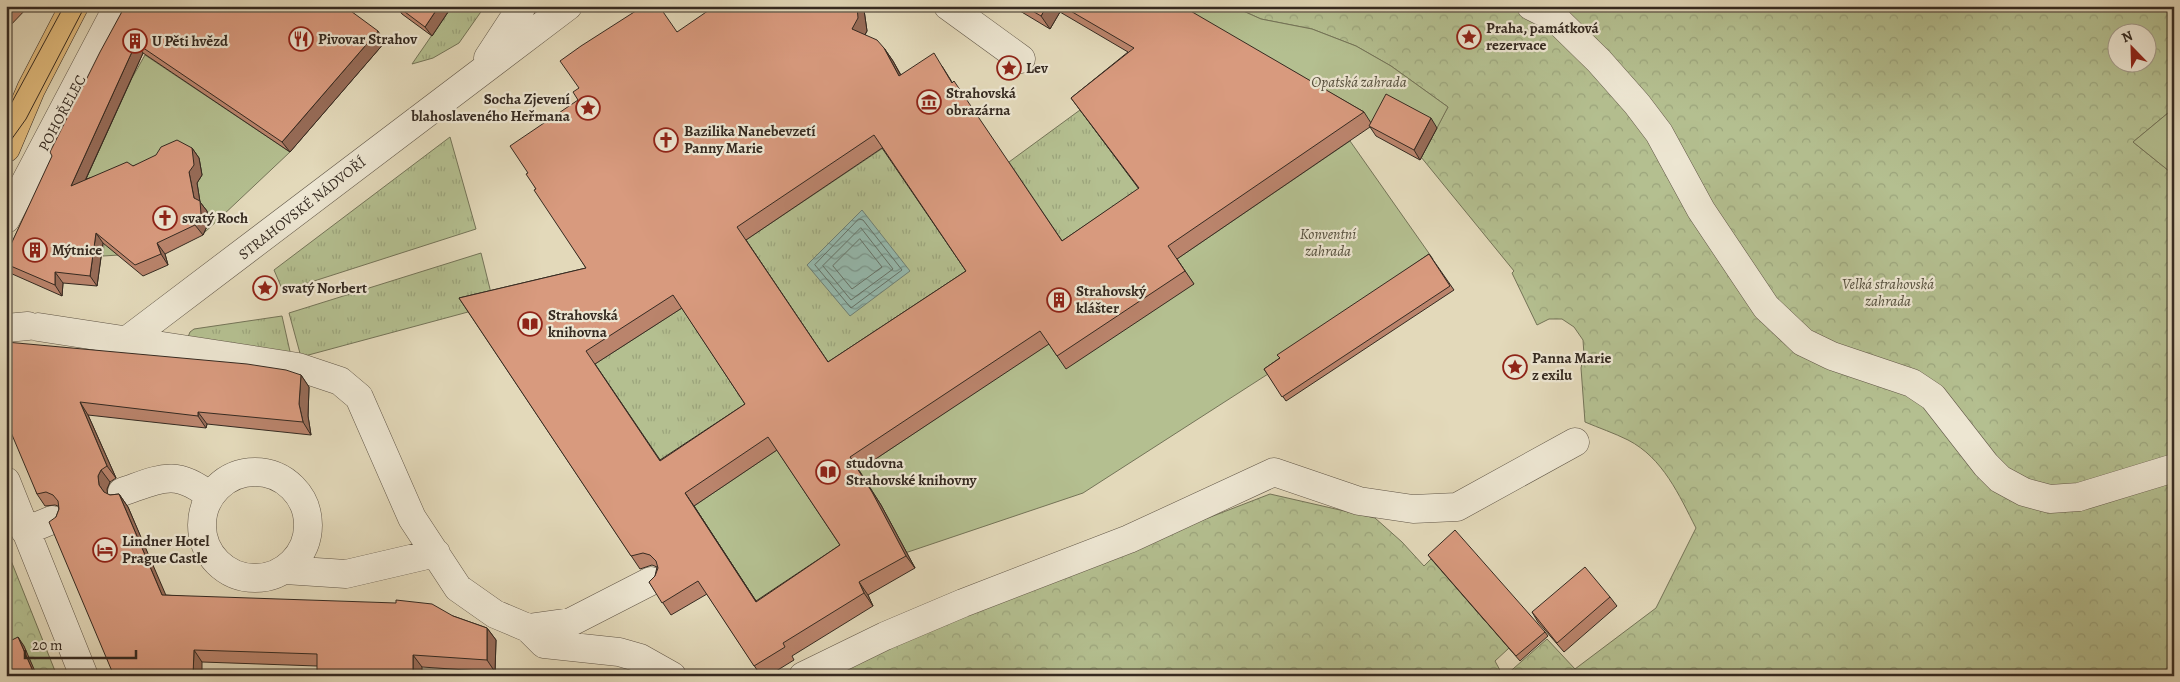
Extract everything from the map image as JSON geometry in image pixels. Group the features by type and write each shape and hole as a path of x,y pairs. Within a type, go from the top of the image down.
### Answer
{"main road":[{"path":"6,148 31,90 74,6"},
{"path":"6,117 31,90"}],"street":[{"name":"POHOŘELEC","path":"6,219 118,6"},
{"name":"STRAHOVSKÉ NÁDVOŘÍ","path":"478,74 522,6"},
{"name":"STRAHOVSKÉ NÁDVOŘÍ","path":"126,341 568,6"},
{"path":"948,6 1021,59"},
{"path":"1531,6 1555,18 1599,61 1637,104 1659,133 1701,210 1766,307 1803,342 1832,356 1919,387 1933,397 1986,465 2000,479 2024,492 2050,499 2078,497 2174,468"},
{"path":"24,327 298,367 340,381 359,397 412,518 458,588 495,614 528,628 544,644 619,652 640,658 672,676"},
{"path":"803,676 885,636 963,603 1129,539 1274,472 1359,500 1413,508 1457,507 1575,442"},
{"path":"246,472 275,475 288,482 298,492 305,505 308,519 308,534 304,548 285,570 271,576 257,578 242,577 229,572 217,563 208,551 203,538 201,523 204,509 210,496 232,476 246,472"},
{"path":"122,492 160,478 180,478 198,487 210,496"},
{"path":"6,481 84,676"},
{"path":"25,531 52,520"},
{"path":"285,570 346,574 436,553"},
{"path":"528,628 571,622 651,581"}],"green space":[{"path":"452,6 485,6 459,43 433,58 412,64"},
{"name":"Opatská zahrada","path":"1165,6 1232,6 1261,19 1312,29 1356,46 1391,66 1448,107 1437,128 1393,103 1379,129"},
{"name":"Velká strahovská zahrada","path":"1232,6 2174,6 2174,108 2133,142 2174,175 2174,676 1505,676 1547,639 1575,669 1656,608 1696,528 1669,478 1651,457 1628,440 1585,422 1581,368 1584,355 1583,340 1574,327 1562,319 1549,319 1537,325 1512,273 1514,271 1421,157 1448,107 1391,66 1356,46 1312,29 1261,19"},
{"path":"145,55 290,152 204,233 208,224 119,255 103,256 105,233 85,181 132,78"},
{"path":"2174,108 2174,175 2133,142"},
{"path":"1080,110 1148,201 1067,248 1009,162"},
{"path":"450,137 476,229 283,291 274,270"},
{"name":"Konventní zahrada","path":"1350,141 1433,259 1268,374 1083,493 905,553 891,524 858,471 1048,343 1194,284 1177,259"},
{"path":"883,148 975,284 837,375 746,240"},
{"path":"481,253 494,305 301,357 289,313"},
{"path":"682,308 754,417 669,473 595,364"},
{"path":"282,316 291,356 188,337 194,329"},
{"path":"777,450 843,548 765,615 694,506"},
{"path":"1270,494 1375,518 1402,542 1424,566 1431,559 1485,621 1535,624 1495,661 1503,676 821,676 887,642"},
{"path":"6,548 57,676 6,676"}],"water":[{"path":"862,210 910,271 850,316 807,265"}],"building":[{"path":"125,6 344,6 378,31 282,142 136,43 71,186 127,162 133,166 156,155 161,147 177,140 192,148 194,165 189,172 194,198 200,201 201,214 195,225 157,243 161,254 135,265 96,233 90,276 55,272 55,285 6,264 6,255 52,156 50,152"},
{"path":"397,6 439,6 425,27"},
{"path":"648,6 659,6 677,32 715,6 857,6 858,18 852,29 877,40 884,48 899,76 934,53 952,83 954,81 1062,241 1139,188 1071,98 1134,48 1062,6 1178,6 1181,8 1182,6 1364,112 1168,246 1185,271 1057,356 1040,331 850,457 872,492 906,556 859,582 864,593 783,643 785,647 754,666 698,581 662,603 649,582 655,576 658,568 656,561 650,555 643,553 631,556 459,298 586,268 534,190 536,189 526,174 528,173 510,146 578,100 573,92 579,88 560,61 642,7 643,9","holes":["874,135 966,271 828,362 737,227","673,295 745,404 660,461 586,351","768,437 840,545 756,602 685,493"]},
{"path":"1024,6 1047,6 1041,16"},
{"path":"1386,94 1431,118 1414,150 1369,126"},
{"path":"1429,254 1450,286 1282,397 1264,369 1280,358 1277,355"},
{"path":"6,342 247,364 286,370 301,375 299,404 303,422 198,412 198,416 80,402 107,466 101,470 98,476 99,485 104,492 110,495 119,494 162,595 396,603 396,600 432,604 453,616 487,628 487,660 413,655 413,676 317,676 317,654 194,650 193,676 114,676 49,522 56,517 59,509 58,501 53,495 46,492 37,494 7,423"},
{"path":"1455,530 1545,632 1516,656 1428,555"},
{"path":"1585,567 1610,597 1557,643 1532,612"},
{"path":"18,637 35,676 6,676 6,643"}],"tram line":[{"path":"6,113 64,6"},
{"path":"6,147 26,119 85,6"}],"place":[{"name":"Praha, památková rezervace","path":"1469,37"},
{"name":"Pivovar Strahov","path":"301,39"},
{"name":"U Pěti hvězd","path":"135,41"},
{"name":"Lev","path":"1009,68"},
{"name":"Strahovská obrazárna","path":"929,102"},
{"name":"Socha Zjevení blahoslaveného Heřmana","path":"588,108"},
{"name":"Bazilika Nanebevzetí Panny Marie","path":"666,140"},
{"name":"svatý Roch","path":"165,218"},
{"name":"Mýtnice","path":"35,250"},
{"name":"svatý Norbert","path":"265,288"},
{"name":"Strahovský klášter","path":"1059,300"},
{"name":"Strahovská knihovna","path":"530,324"},
{"name":"Panna Marie z exilu","path":"1515,367"},
{"name":"studovna Strahovské knihovny","path":"828,472"},
{"name":"Lindner Hotel Prague Castle","path":"105,550"}]}
